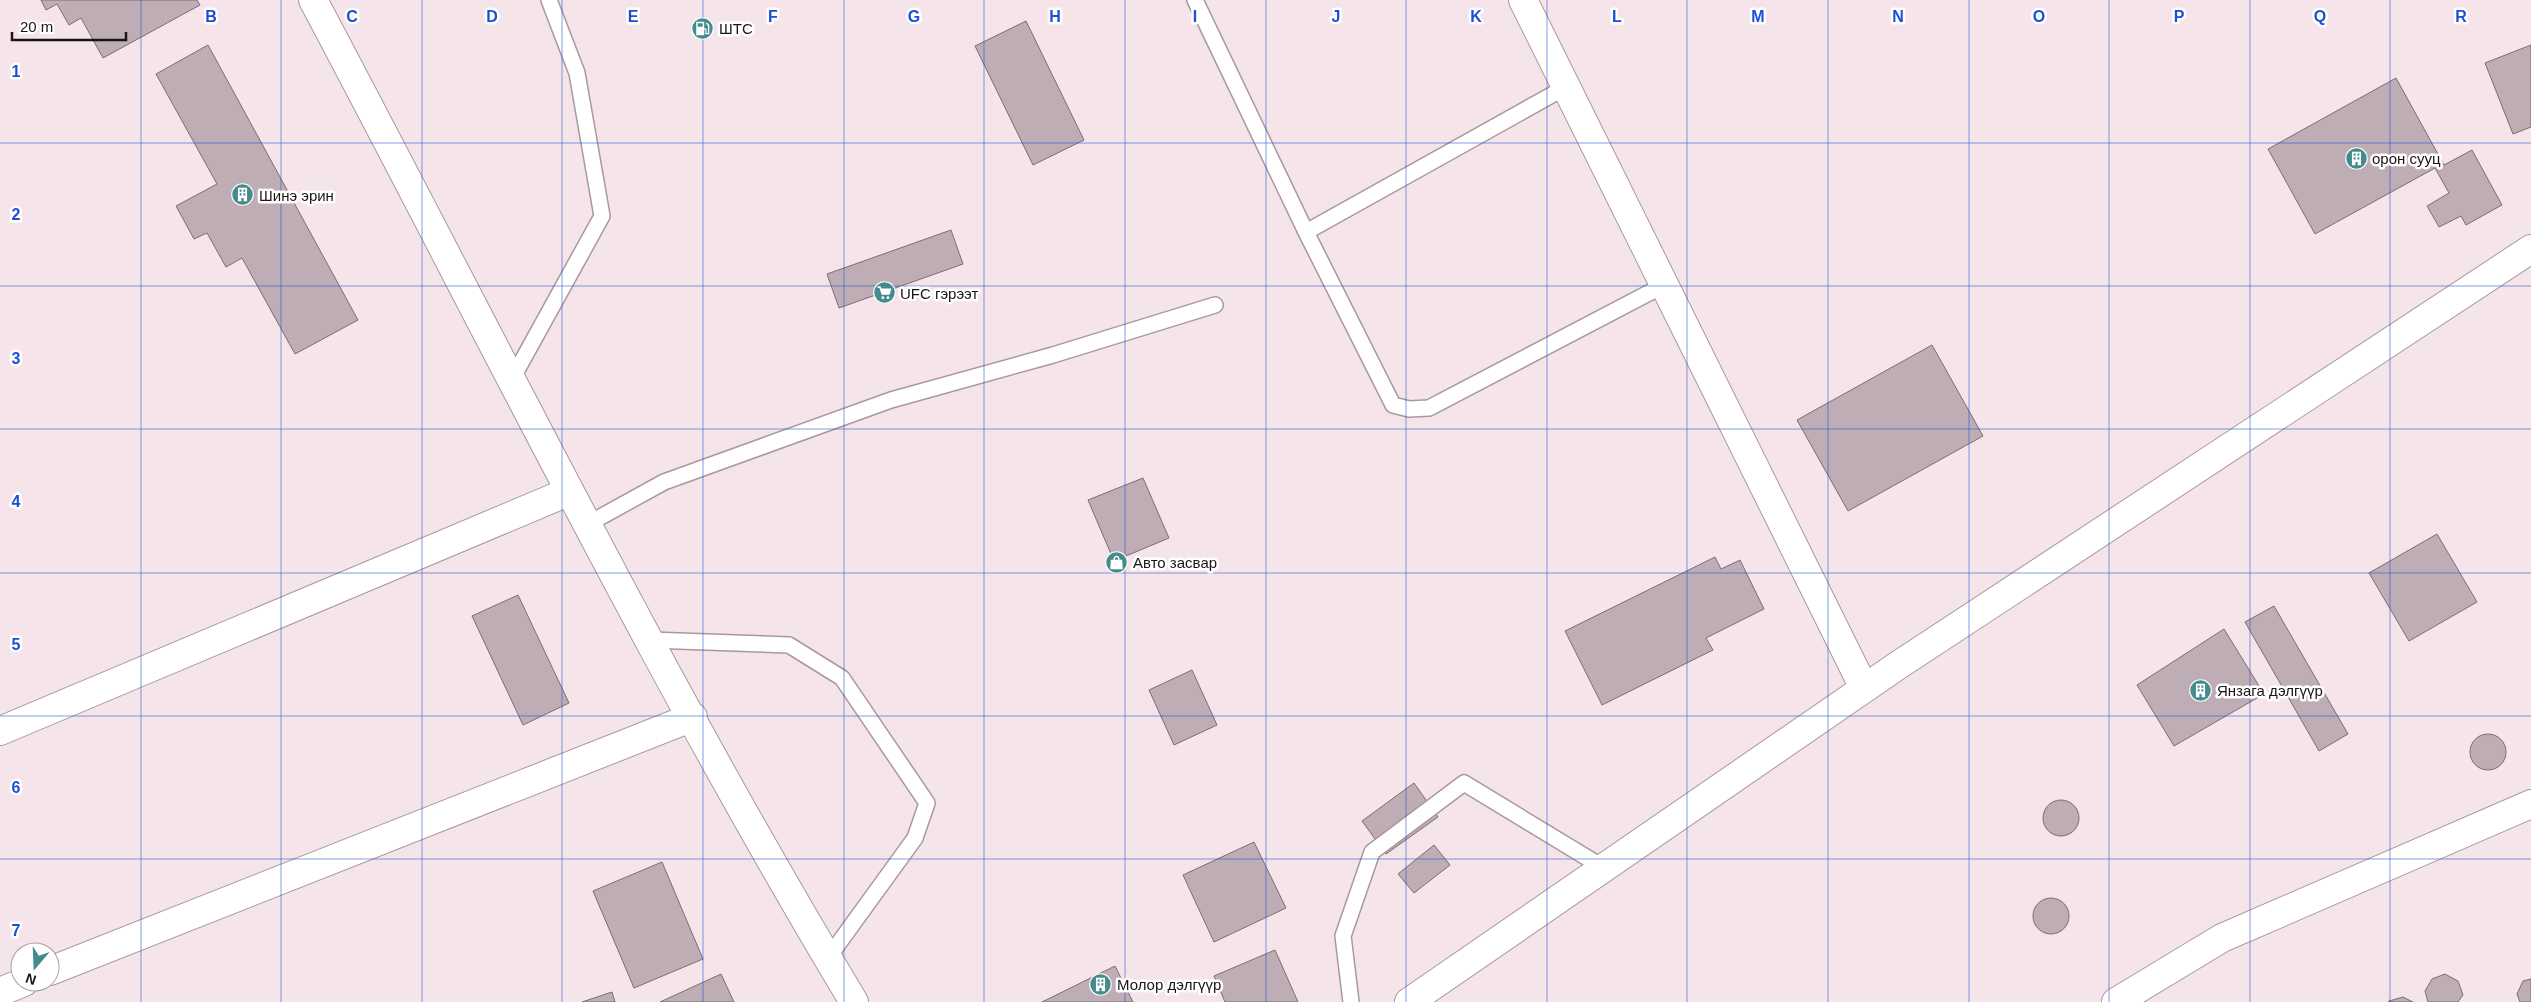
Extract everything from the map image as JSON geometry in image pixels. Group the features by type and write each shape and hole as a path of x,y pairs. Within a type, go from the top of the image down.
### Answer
{"street":[{"path":"312,0 400,163 568,492 693,717 770,861 854,1002"},
{"path":"1523,0 1864,688"},
{"path":"1409,1002 1864,688 2531,249"},
{"path":"0,731 568,492"},
{"path":"60,968 693,717"},
{"path":"2116,1002 2222,938 2531,804"}],"lane":[{"path":"511,381 602,216 577,73 549,0"},
{"path":"1195,0 1306,232 1393,405 1409,409 1429,408 1664,284"},
{"path":"1306,232 1566,87"},
{"path":"586,525 664,482 891,400 1053,355 1215,305"},
{"path":"650,640 789,644 842,678 927,804 915,838 828,958"},
{"path":"1351,1002 1343,936 1372,852 1464,784 1604,868"}],"building":[{"path":"41,0 197,0 200,5 103,58 81,18 69,25 57,4 46,10"},
{"path":"1026,21 1084,140 1033,165 975,46"},
{"name":"Шинэ эрин","path":"208,45 358,320 295,354 242,258 226,267 207,233 194,239 176,206 217,184 156,74"},
{"path":"2531,45 2531,127 2513,134 2485,63"},
{"name":"орон сууц","path":"2396,78 2444,165 2472,150 2502,205 2466,225 2461,216 2439,227 2427,206 2449,193 2435,168 2315,234 2268,149"},
{"path":"951,230 963,264 839,308 827,274"},
{"path":"1932,345 1983,436 1848,511 1797,420"},
{"path":"1143,478 1169,538 1114,561 1088,500"},
{"path":"2437,534 2477,602 2409,641 2369,573"},
{"path":"1715,557 1721,569 1740,560 1764,609 1706,638 1713,650 1602,705 1565,631"},
{"path":"518,595 569,703 523,725 472,616"},
{"path":"2274,606 2348,734 2319,751 2245,622"},
{"name":"Янзага дэлгүүр","path":"2224,629 2264,694 2174,746 2137,685"},
{"path":"1192,670 1217,725 1174,745 1149,690"},
{"path":"2488,734 2501,739 2506,752 2501,765 2488,770 2475,765 2470,752 2475,739"},
{"path":"1414,783 1438,817 1386,854 1362,821"},
{"path":"2061,800 2074,805 2079,818 2074,831 2061,836 2048,831 2043,818 2048,805"},
{"path":"1254,842 1286,908 1214,942 1183,875"},
{"path":"1434,845 1450,865 1414,893 1398,874"},
{"path":"662,862 703,959 634,988 593,891"},
{"path":"2051,898 2064,903 2069,916 2064,929 2051,934 2038,929 2033,916 2038,903"},
{"path":"1275,950 1298,1002 1225,1002 1214,976"},
{"name":"Молор дэлгүүр","path":"1115,966 1133,1002 1042,1002"},
{"path":"721,974 734,1002 660,1002"},
{"path":"2445,974 2458,981 2463,995 2458,1002 2428,1002 2425,991 2432,979"},
{"path":"2531,979 2531,1002 2520,1002 2517,994 2523,981"},
{"path":"612,992 615,1002 582,1002"},
{"path":"2403,997 2413,1002 2388,1002 2389,1001"}],"place":[{"name":"ШТС","path":"703,28"},
{"name":"орон сууц","path":"2356,158"},
{"name":"Шинэ эрин","path":"243,195"},
{"name":"UFC гэрээт","path":"884,293"},
{"name":"Авто засвар","path":"1117,562"},
{"name":"Янзага дэлгүүр","path":"2201,690"},
{"name":"Молор дэлгүүр","path":"1101,984"}]}
